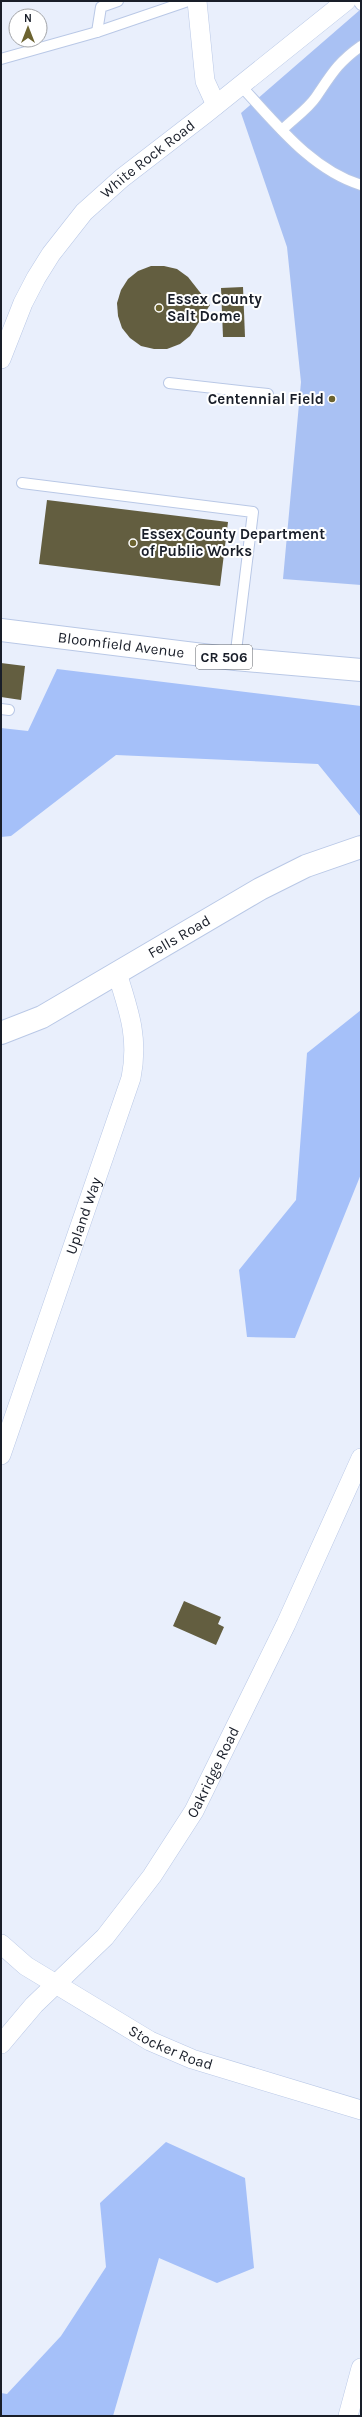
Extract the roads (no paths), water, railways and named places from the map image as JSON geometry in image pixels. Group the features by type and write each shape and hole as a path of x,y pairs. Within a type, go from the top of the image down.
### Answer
{"street":[{"path":"197,1 205,81 216,105"},
{"name":"White Rock Road","path":"1,359 23,303 51,254 84,212 122,178 346,1"},
{"name":"Bloomfield Avenue","path":"1,630 235,659 361,670"},
{"name":"Fells Road","path":"1,1033 42,1017 283,876 330,856 361,847"},
{"name":"Upland Way","path":"1,1455 131,1078 134,1062 135,1036 117,973"},
{"name":"Oakridge Road","path":"1,2044 34,2005 105,1937 130,1907 194,1811 286,1624 361,1458"},
{"name":"Stocker Road","path":"1,1944 26,1966 122,2026 150,2041 178,2053 361,2110"},
{"path":"348,2416 361,2368"}],"lane":[{"path":"96,32 101,7 118,1"},
{"path":"1,59 96,32 188,1"},
{"path":"358,1 361,5"},
{"path":"282,130 316,98 328,76 348,55 361,46"},
{"path":"240,85 303,151 341,179 361,185"},
{"path":"169,383 268,394"},
{"path":"22,483 253,512 235,659"}],"place":[{"name":"Essex County Salt Dome","path":"159,308"},
{"name":"Centennial Field","path":"332,399"},
{"name":"Essex County Department of Public Works","path":"133,543"}]}
